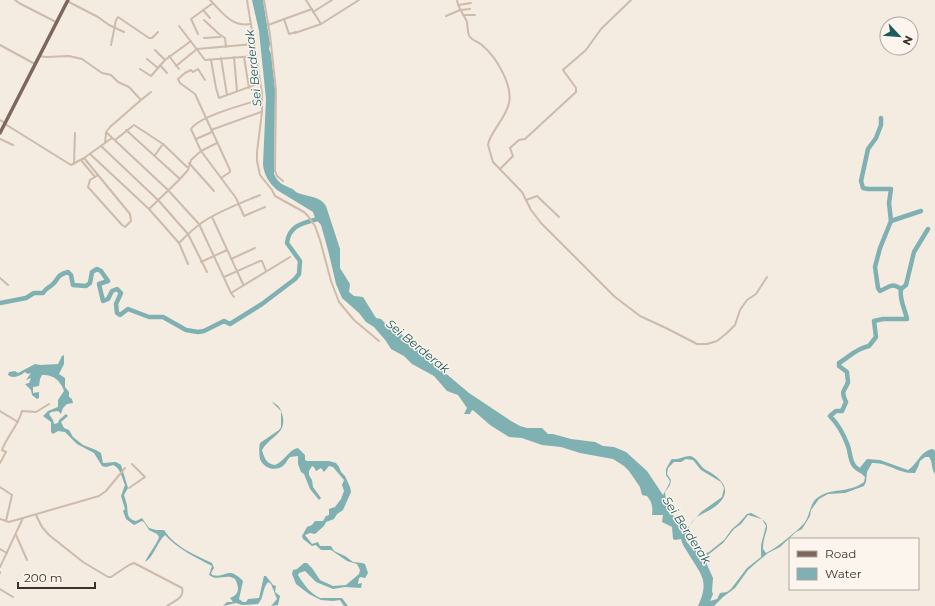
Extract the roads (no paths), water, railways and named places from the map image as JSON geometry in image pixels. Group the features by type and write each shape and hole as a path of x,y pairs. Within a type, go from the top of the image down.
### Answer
{"main road":[{"path":"0,133 68,0"}],"street":[{"path":"15,0 56,22"},
{"path":"68,0 124,32"},
{"path":"210,0 232,22 244,25 251,24"},
{"path":"247,0 262,99 262,112 257,152 260,175 275,196 304,212 308,216 315,226 331,281 339,302 354,320 379,341"},
{"path":"264,0 276,90 275,171 277,176 283,181"},
{"path":"306,0 321,24"},
{"path":"268,25 313,11 332,0"},
{"path":"284,20 288,34 296,32 321,24 358,0"},
{"path":"458,0 460,10 467,22 470,37 482,45 496,61 503,73 509,93 508,108 490,138 488,145 493,162 522,192 531,210 541,224 615,297 640,316 697,344 707,344 717,341 728,332 735,324 740,310 747,300 750,296 756,294 767,277"},
{"path":"500,169 513,156 510,148 519,140 526,138 576,92 576,88 563,70 586,50 601,29 632,0"},
{"path":"198,34 190,20 213,3"},
{"path":"458,4 471,3"},
{"path":"446,16 460,10 470,8"},
{"path":"203,10 210,18"},
{"path":"463,15 475,15"},
{"path":"111,45 116,17 149,38 152,38 158,32"},
{"path":"204,20 225,38 226,47"},
{"path":"179,26 204,59 211,60 255,56"},
{"path":"204,38 222,36"},
{"path":"140,69 151,76 169,56 191,41"},
{"path":"176,66 197,49 254,44"},
{"path":"0,45 35,64"},
{"path":"155,50 165,60"},
{"path":"39,56 70,56 82,59 102,73 111,75 118,82 129,86 141,100"},
{"path":"169,56 179,69"},
{"path":"234,57 237,91"},
{"path":"244,57 249,88"},
{"path":"221,58 227,95"},
{"path":"147,59 158,68"},
{"path":"211,60 219,97 260,83"},
{"path":"160,65 167,73"},
{"path":"204,80 199,69 193,72 188,70 178,79 180,83 194,94 230,170 221,178"},
{"path":"105,143 106,132 110,127 151,92"},
{"path":"262,99 205,118 191,128 201,150 213,169 236,198 245,217 265,207"},
{"path":"196,139 212,131 262,112"},
{"path":"0,120 69,164 74,164 83,159 112,138"},
{"path":"116,140 126,130 134,125 163,144 187,167"},
{"path":"126,130 180,179"},
{"path":"106,132 168,190 199,224 234,297"},
{"path":"74,164 75,133"},
{"path":"0,139 13,145"},
{"path":"148,209 180,179 188,170 187,167 191,160 201,150 217,143"},
{"path":"154,155 163,144"},
{"path":"101,146 158,200 188,234 207,272"},
{"path":"90,154 148,209 179,243 188,264"},
{"path":"83,159 92,171 94,177"},
{"path":"189,163 214,191"},
{"path":"92,171 98,175 130,214 132,222 125,227 122,226 88,187 90,180 98,175"},
{"path":"179,243 199,224 238,204 260,195"},
{"path":"526,200 536,196 559,218"},
{"path":"212,217 243,284"},
{"path":"231,259 255,248"},
{"path":"201,262 227,250"},
{"path":"231,293 243,284 290,257"},
{"path":"224,277 260,260 262,261 266,271"},
{"path":"0,278 8,285"},
{"path":"0,463 6,452 1,450 5,440 18,422 22,411 36,412 49,404"},
{"path":"0,411 18,422"},
{"path":"129,488 145,477 132,464"},
{"path":"0,519 9,522 99,496 106,491 125,468"},
{"path":"0,487 12,495 6,521"},
{"path":"36,515 42,527 49,535 83,562 108,577 111,577 134,563 182,588 182,595 167,606"},
{"path":"0,567 23,518"},
{"path":"16,535 26,560"},
{"path":"0,549 7,553"},
{"path":"0,588 13,597"}],"water":[{"name":"Sei Berderak","path":"252,0 263,0 270,44 269,49 271,54 275,89 274,174 282,184 298,193 320,200 326,206 340,249 340,268 350,284 349,292 354,296 363,297 376,318 381,319 390,328 399,330 405,339 469,393 520,426 527,428 542,428 548,434 595,442 603,446 614,447 626,452 647,471 663,495 670,481 666,475 666,469 671,460 690,456 697,460 704,469 719,479 723,484 725,488 725,494 718,504 696,518 701,512 722,497 724,488 721,482 701,470 693,460 686,459 681,462 674,462 668,468 667,474 671,480 670,485 665,492 667,510 681,523 685,531 690,525 686,534 686,541 692,548 702,555 709,552 724,540 732,529 747,514 751,513 761,519 748,515 723,543 704,558 713,578 713,594 710,601 717,599 720,593 727,592 731,589 747,568 761,557 761,545 766,526 762,520 767,524 763,549 766,553 781,544 805,522 813,503 817,498 828,493 858,486 864,482 865,477 858,470 867,459 880,460 908,470 925,452 933,449 935,451 935,474 929,457 925,457 920,461 915,473 903,472 883,464 872,463 867,472 864,486 845,493 828,494 819,499 811,510 810,516 802,529 796,532 780,547 768,553 748,570 735,588 714,606 698,606 702,597 704,584 700,573 681,539 673,539 672,527 662,522 663,515 652,515 650,500 647,496 642,495 640,487 624,466 613,459 580,453 561,447 542,445 522,438 509,437 490,425 474,411 472,410 470,414 464,414 467,408 458,395 447,391 434,376 412,364 404,356 391,349 374,327 366,322 359,313 342,298 336,284 321,225 315,218 313,212 277,190 269,182 264,172 263,164 266,99 259,31"},
{"path":"64,355 64,364 59,374 65,378 65,387 69,392 69,397 72,399 73,403 67,404 63,408 61,414 58,411 51,412 49,414 54,424 58,423 59,420 66,414 68,416 61,422 64,428 69,430 73,437 83,445 101,453 103,463 116,462 121,465 128,488 124,495 129,517 136,521 142,518 149,528 164,530 180,546 192,554 212,563 214,568 211,573 212,575 217,576 230,573 238,576 243,581 239,599 243,602 246,602 248,599 259,598 264,576 266,576 273,585 276,586 275,592 280,596 278,605 271,606 277,599 271,584 268,582 258,604 242,605 236,603 223,606 227,602 233,602 230,598 233,597 238,591 238,585 235,579 232,577 212,577 209,575 212,566 181,549 165,535 151,557 145,562 159,537 157,534 149,530 144,522 142,521 134,525 126,519 123,511 125,509 121,496 125,485 119,470 113,465 106,467 102,466 94,453 77,444 65,432 58,431 53,434 51,432 51,422 43,416 48,411 58,407 58,400 64,391 59,381 53,377 42,375 39,386 33,387 33,393 39,392 39,398 37,399 32,395 31,390 25,384 29,383 31,378 26,380 31,373 28,374 25,372 14,377 8,375 9,372 15,371 18,373 35,364 58,364"},
{"path":"272,402 277,405 281,411"},
{"path":"281,412 283,426 281,430 262,450 267,462 275,465 298,448 305,455 305,460 329,461 336,463 345,476 351,492 343,510 337,514 334,519 326,522 324,526 315,534 310,533 305,535 312,544 318,542 320,546 331,546 334,551 353,562 365,564 368,573 365,578 359,578 358,584 362,583 361,588 345,587 333,589 316,582 305,571 299,573 298,575 316,596 320,598 342,598 348,606 344,606 340,600 321,600 309,594 296,584 292,574 293,570 297,569 304,563 307,563 320,580 333,586 346,585 359,574 360,570 357,564 347,561 331,550 321,550 316,545 312,546 303,539 302,536 307,527 312,525 315,521 323,521 326,516 329,515 329,509 335,507 341,499 344,491 342,485 344,480 333,467 329,466 324,472 321,468 316,471 312,466 309,471 309,475 312,480 313,487 321,498 319,500 310,489 304,474 301,472 298,464 298,456 290,457 281,467 274,469 267,467 260,459 260,443 279,430 281,427"}],"waterway":[{"path":"881,118 881,125 876,138 868,149 861,181 863,188 891,189 889,203 891,221 880,248 875,267 878,288 880,291 893,286 901,289"},
{"path":"891,221 921,211"},
{"path":"0,303 26,298 34,293 43,293 59,276 68,272 71,275 73,285 86,286 90,283 92,272 97,269 101,271 108,281 99,284 103,301 108,299 112,291 117,289 121,293 116,304 117,313 120,315 128,309 149,317 163,317 186,330 198,332 204,331 224,321 230,324 262,304 295,279 299,274 300,261 287,243 288,237 294,228 299,225 321,218"},
{"path":"863,472 856,468 853,464 845,438 830,416 836,411 842,411 846,402 843,393 848,382 847,372 839,366 839,363 857,351 869,346 876,337 874,321 883,319 907,319 901,300 901,289 906,285 914,252 928,229"}]}
